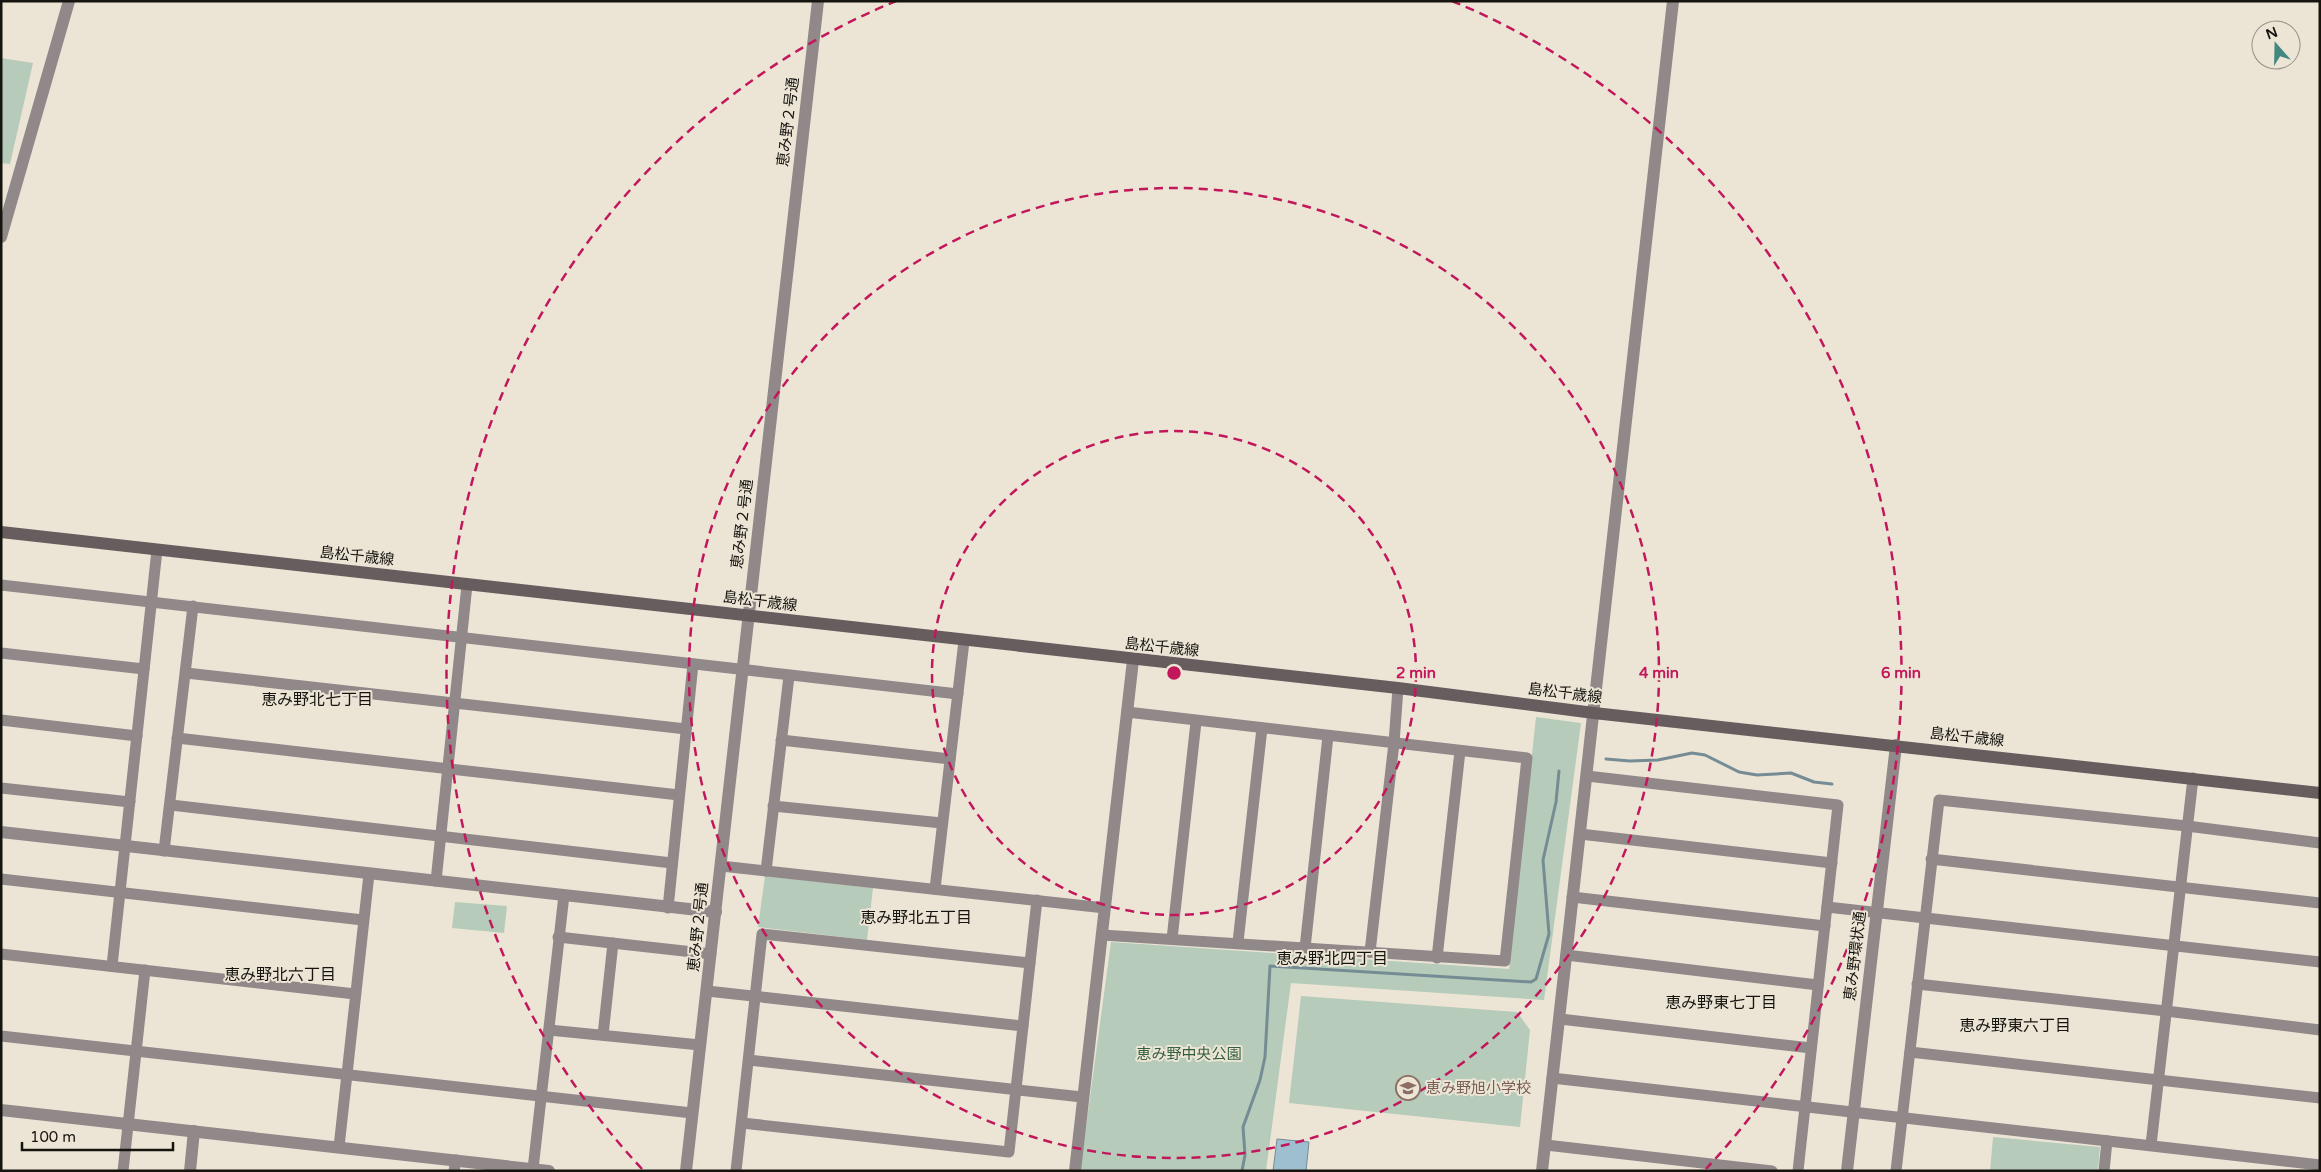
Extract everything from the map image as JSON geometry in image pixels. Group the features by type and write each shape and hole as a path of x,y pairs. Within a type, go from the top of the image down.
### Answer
{"main road":[{"name":"島松千歳線","path":"1,532 1133,660 1398,688 1594,713 2320,793"}],"street":[{"path":"1,237 69,1"},
{"name":"恵み野２号通","path":"686,1171 818,1"},
{"path":"1542,1171 1572,897 1588,776 1673,1"},
{"path":"112,966 156,550"},
{"path":"1,585 958,694"},
{"path":"436,881 468,585"},
{"path":"164,851 193,606"},
{"path":"935,889 964,641"},
{"path":"1,653 144,669"},
{"path":"1075,1171 1133,660"},
{"path":"668,908 693,664"},
{"path":"186,673 686,729"},
{"path":"766,871 789,676"},
{"path":"1370,952 1394,743 1398,688"},
{"path":"1102,935 1238,942 1437,958 1505,961 1527,758 1196,722 1128,712"},
{"path":"1,720 137,736"},
{"path":"1172,939 1196,722"},
{"path":"1238,942 1262,728"},
{"path":"1304,948 1328,736"},
{"path":"177,738 679,795"},
{"path":"781,740 950,759"},
{"name":"恵み野環状通","path":"1847,1171 1896,745"},
{"path":"1437,958 1460,751"},
{"path":"1588,776 1838,805 1798,1171"},
{"path":"2151,1145 2193,778"},
{"path":"1,788 130,802"},
{"path":"1896,1171 1939,800 2188,826 2320,843"},
{"path":"170,805 672,863"},
{"path":"773,806 942,823"},
{"path":"1,832 716,912"},
{"path":"1580,834 1832,863"},
{"path":"1931,859 2181,885 2320,903"},
{"path":"721,866 1105,908"},
{"path":"339,1147 363,920 370,874"},
{"path":"1,879 363,920"},
{"path":"533,1169 564,895"},
{"path":"1572,897 1825,926"},
{"path":"742,1123 1009,1152 1037,900"},
{"path":"1827,907 2320,962"},
{"path":"736,1171 762,934 1030,963"},
{"path":"558,937 711,954"},
{"path":"603,1035 614,943"},
{"path":"1,954 355,994"},
{"path":"1566,956 1818,985"},
{"path":"123,1171 145,970"},
{"path":"1917,984 2320,1030"},
{"path":"707,991 1023,1026"},
{"path":"1560,1020 1811,1048"},
{"path":"548,1030 700,1045"},
{"path":"1,1036 692,1113"},
{"path":"1910,1052 2320,1098"},
{"path":"748,1060 1016,1088 1082,1097"},
{"path":"1552,1078 2320,1164"},
{"path":"1,1110 339,1147 455,1165 549,1171"},
{"path":"190,1171 194,1131"},
{"path":"2104,1171 2107,1141"},
{"path":"1546,1144 1772,1171"}],"green space":[{"path":"1,58 33,63 10,164 1,163"},
{"name":"恵み野中央公園","path":"1536,717 1581,723 1544,1000 1291,983 1266,1171 1080,1171 1111,942 1509,969"},
{"path":"765,876 873,888 867,940 758,927"},
{"path":"455,902 507,906 504,933 452,928"},
{"path":"1301,996 1517,1012 1530,1030 1520,1127 1289,1103"},
{"path":"1993,1137 2100,1147 2098,1171 1990,1171"}],"water":[{"path":"1277,1139 1309,1142 1306,1171 1273,1171"}],"waterway":[{"path":"1606,759 1630,761 1658,760 1692,753 1705,755 1739,772 1757,775 1791,773 1814,782 1832,784"},
{"path":"1242,1171 1245,1155 1243,1127 1260,1080 1265,1057 1270,966 1531,982 1536,979 1549,934 1543,860 1556,802 1559,771"}],"place":[{"name":"恵み野旭小学校","path":"1408,1088"}],"district":[{"name":"恵み野北七丁目","path":"317,700"},
{"name":"恵み野北五丁目","path":"916,918"},
{"name":"恵み野北四丁目","path":"1332,959"},
{"name":"恵み野北六丁目","path":"280,975"},
{"name":"恵み野東七丁目","path":"1721,1003"},
{"name":"恵み野東六丁目","path":"2015,1026"}]}
